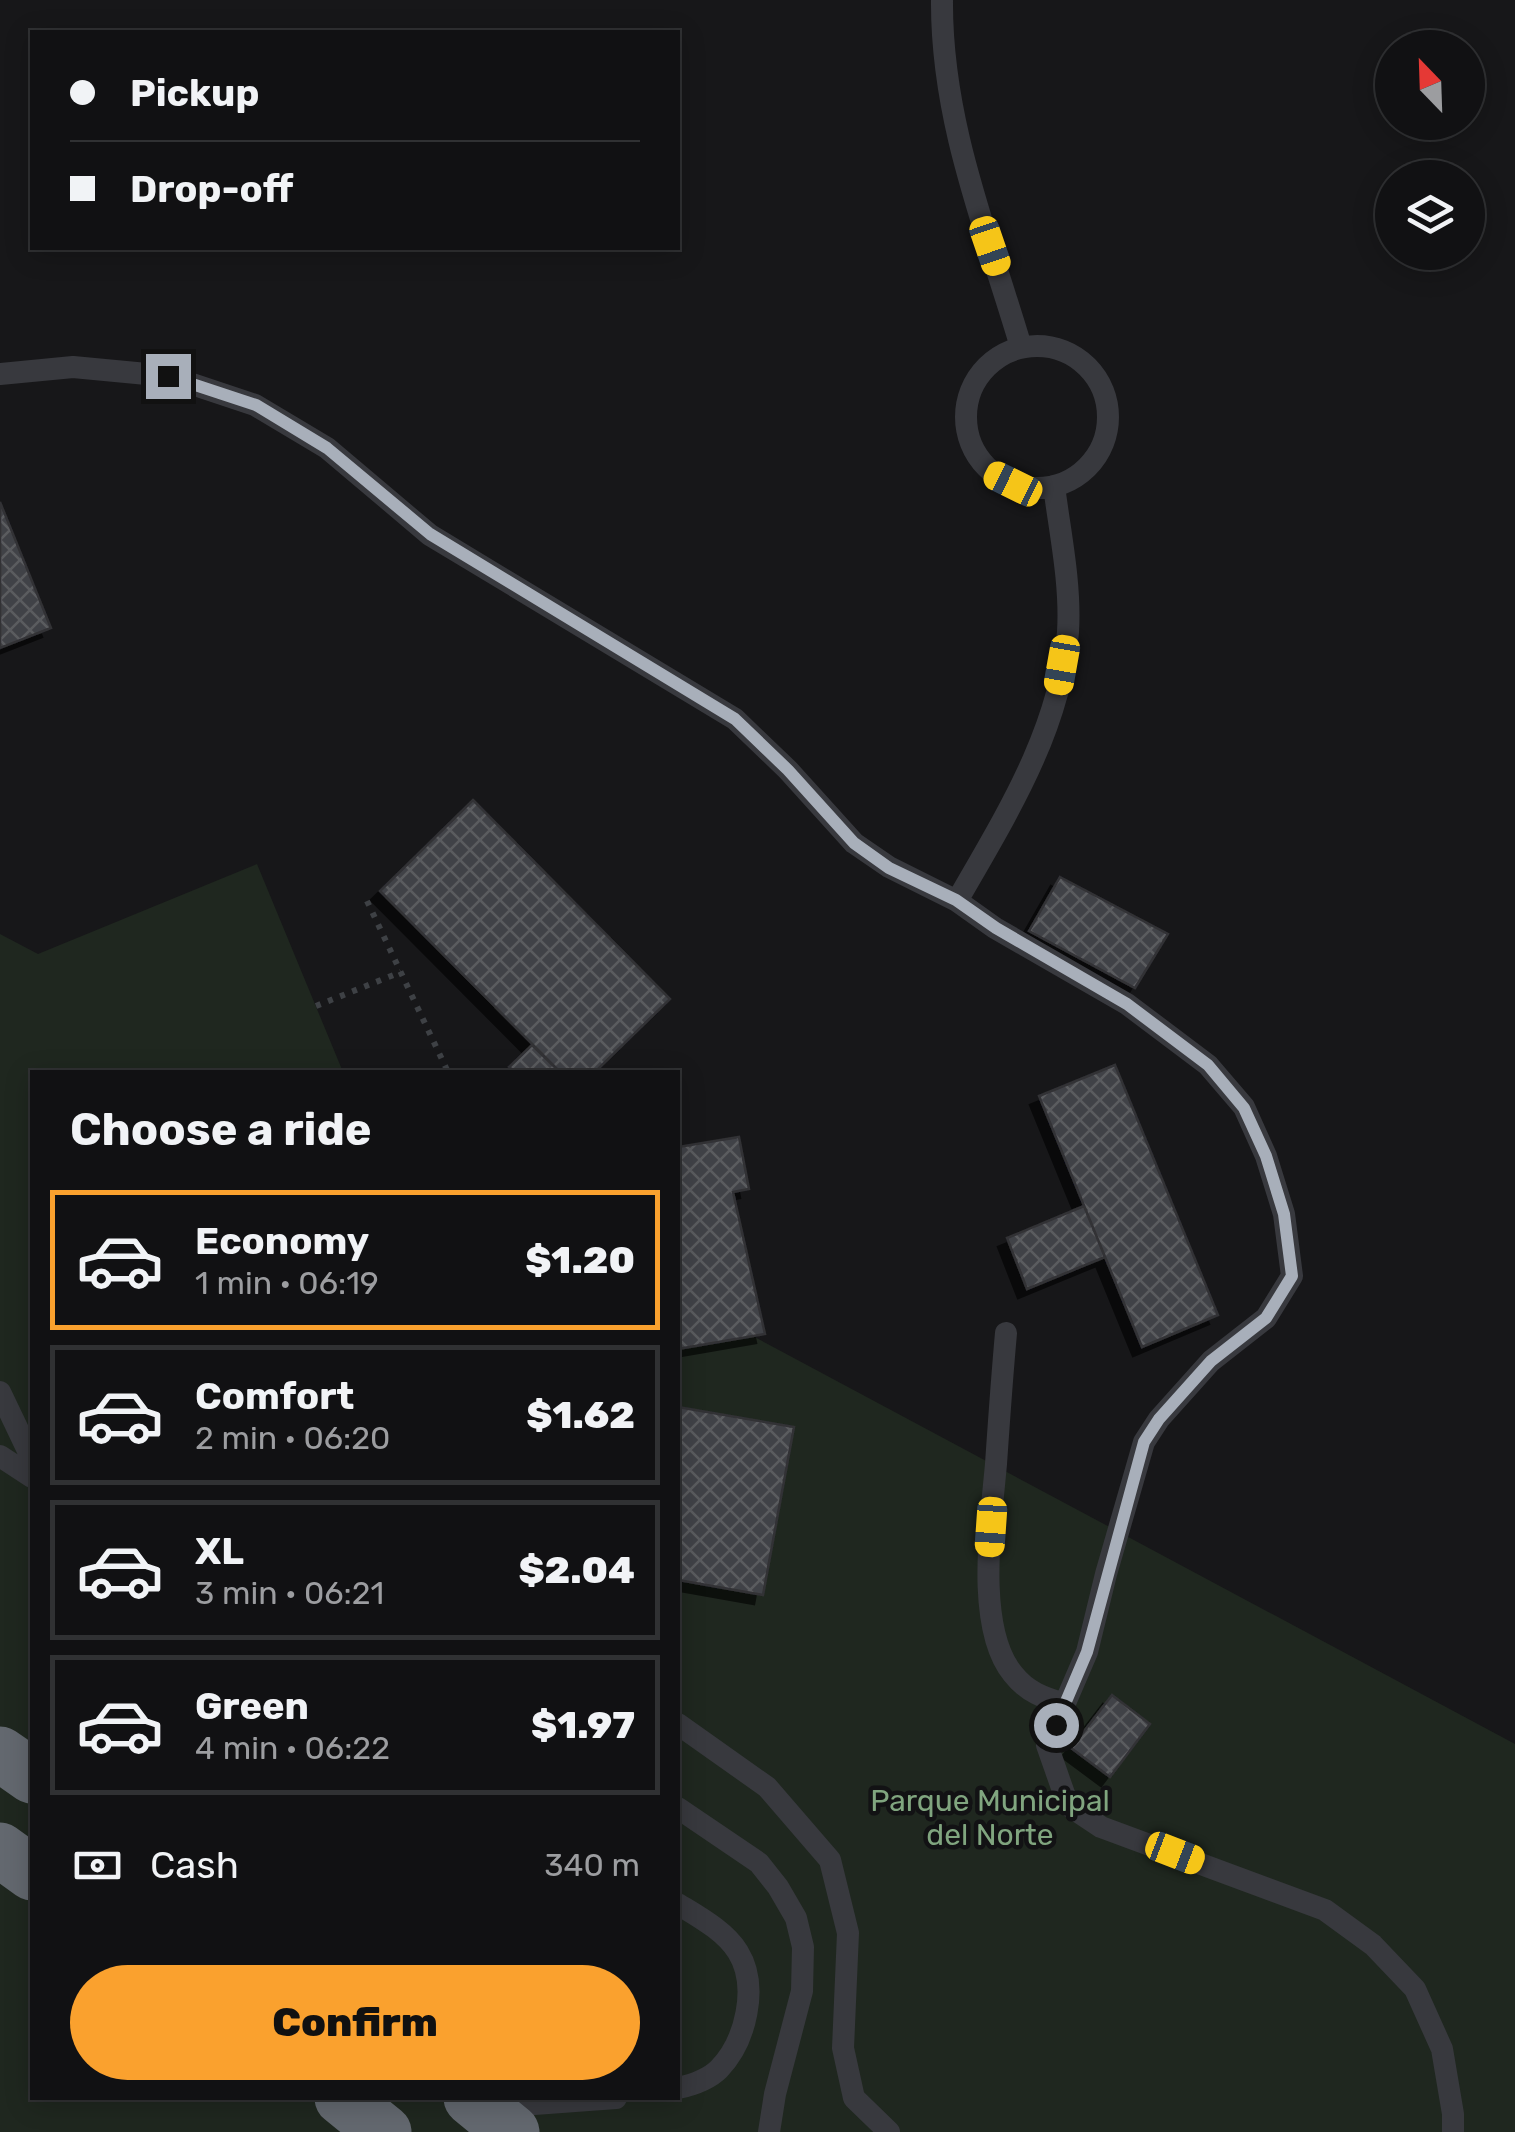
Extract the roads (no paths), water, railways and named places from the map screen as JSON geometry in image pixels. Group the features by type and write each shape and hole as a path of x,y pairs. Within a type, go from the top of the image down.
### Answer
{"highway":[{"path":"0,1754 30,1775"},
{"path":"0,1850 30,1872"},
{"path":"344,2100 384,2132"}],"lane":[{"path":"942,0 948,88 967,176 1021,347"},
{"path":"1021,347 1062,350 1079,359 1104,390 1109,410 1108,431 1089,466 1073,479 1054,486 1033,488 995,475 980,461 970,443 966,403 974,384 1002,354 1021,347"},
{"path":"0,374 73,367 168,376 256,405 327,448 430,534 735,719 854,843 889,868 956,900 996,928 1127,1004 1208,1065 1244,1108 1266,1156 1284,1214 1292,1276 1266,1318 1211,1361 1159,1419 1144,1442 1087,1652 1046,1745 1068,1805 1100,1827 1325,1910 1373,1945 1415,1989 1442,2049 1453,2132"},
{"path":"956,900 1022,788 1057,698 1068,631 1054,486"},
{"path":"1006,1333 988,1566 991,1612 999,1648 1012,1673 1034,1694 1065,1704"},
{"path":"0,1392 30,1454"},
{"path":"0,1456 30,1476"},
{"path":"680,1725 767,1787 830,1860 848,1933 843,2048 846,2064 854,2098 889,2132"},
{"path":"680,1809 759,1863 796,1918 803,1947 802,1991 770,2132"},
{"path":"680,1905 714,1927 738,1951 748,1974 748,2008 730,2054 718,2071 680,2087"},
{"path":"489,2112 598,2100"}],"park label":[{"name":"Parque Municipal del Norte","path":"990,1818"}]}
